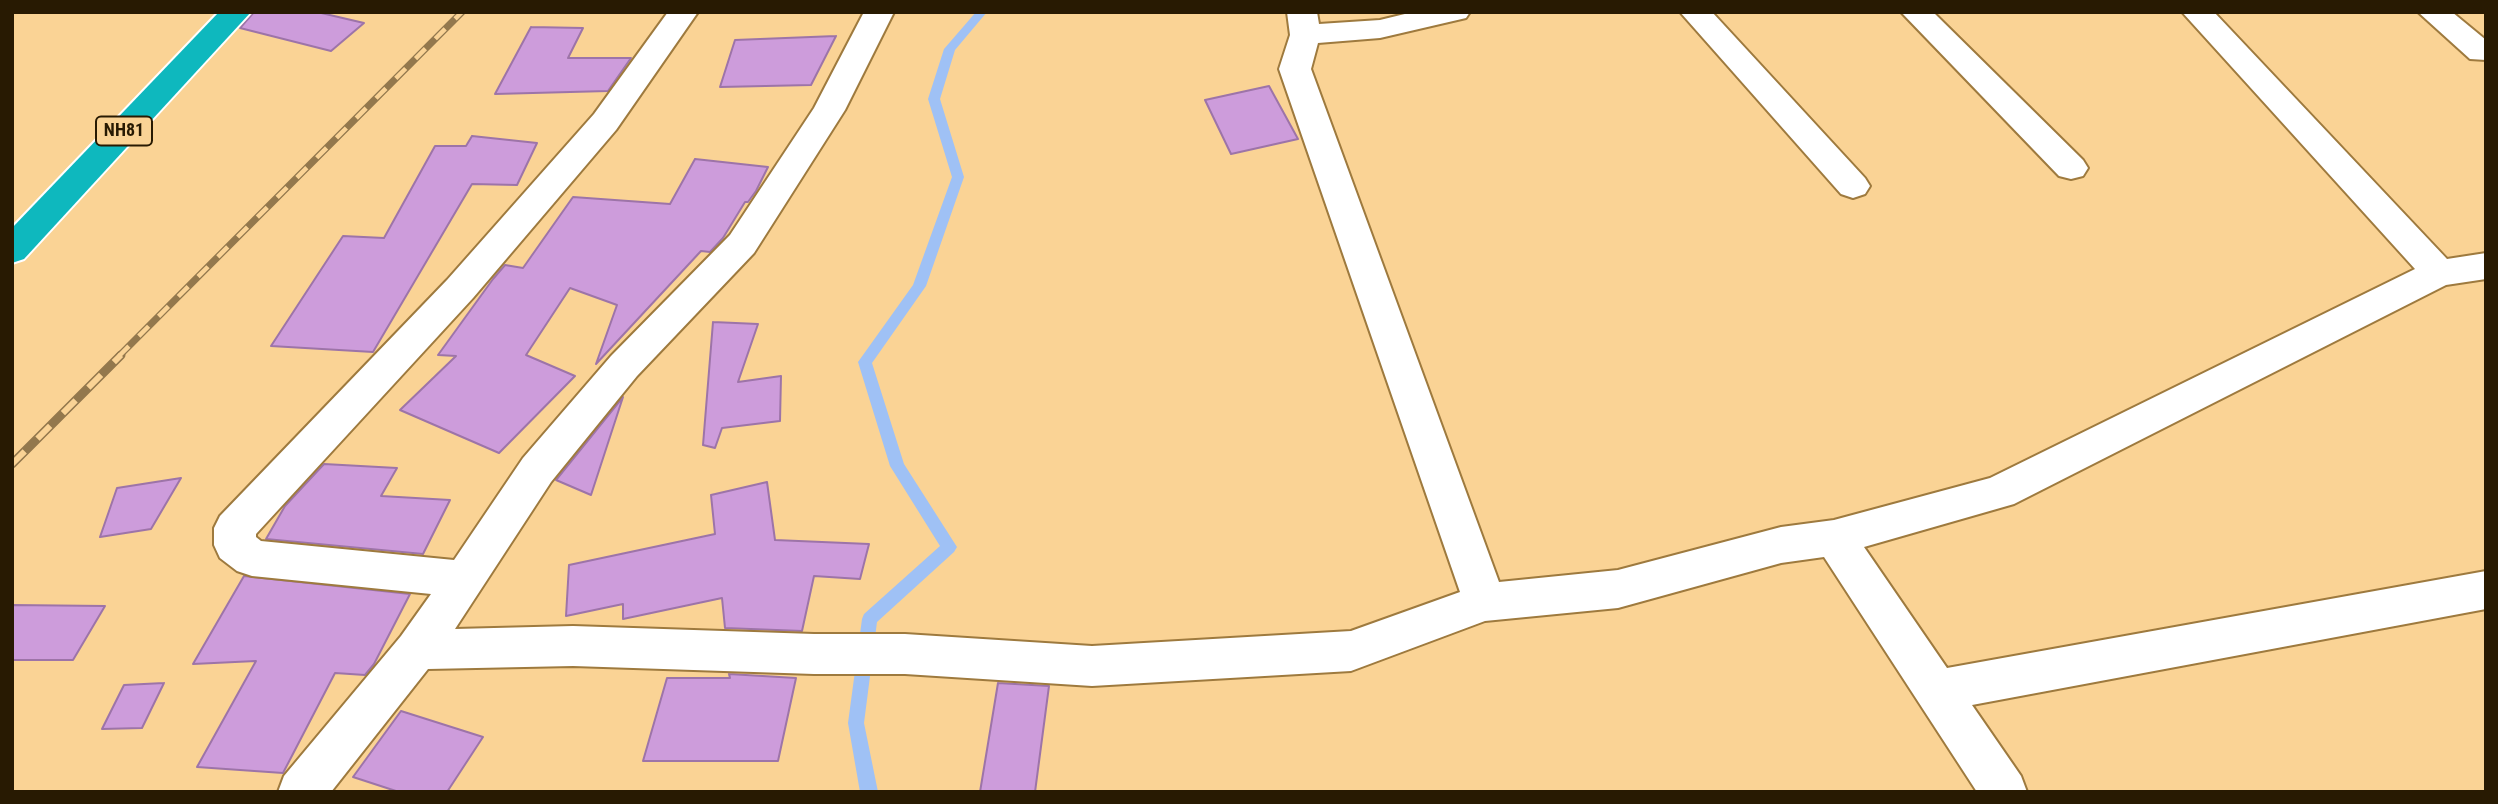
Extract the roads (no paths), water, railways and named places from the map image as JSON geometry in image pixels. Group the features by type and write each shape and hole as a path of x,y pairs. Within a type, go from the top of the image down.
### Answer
{"highway":[{"name":"NH81","path":"12,250 236,12"}],"street":[{"path":"465,579 252,558 235,545 235,528 469,278 605,122 683,12"},
{"path":"301,792 418,650 537,470 624,366 742,244 829,110 879,12"},
{"path":"1455,12 1380,29 1304,24 1296,69 1485,601"},
{"path":"1695,12 1853,186"},
{"path":"1916,12 2071,167"},
{"path":"2197,12 2440,273"},
{"path":"2434,12 2481,52"},
{"path":"418,650 573,646 814,654 905,654 1092,666 1351,651 1485,601 1618,589 1781,545 1834,538 2000,492 2440,273 2486,266"},
{"path":"1834,538 2004,792"},
{"path":"1936,691 2486,590"}],"waterway":[{"path":"869,792 856,723 870,619 949,547 897,466 865,362 919,286 958,177 934,99 950,49 982,12"}],"railway":[{"path":"119,356 462,12"},
{"path":"12,464 121,355"}]}
